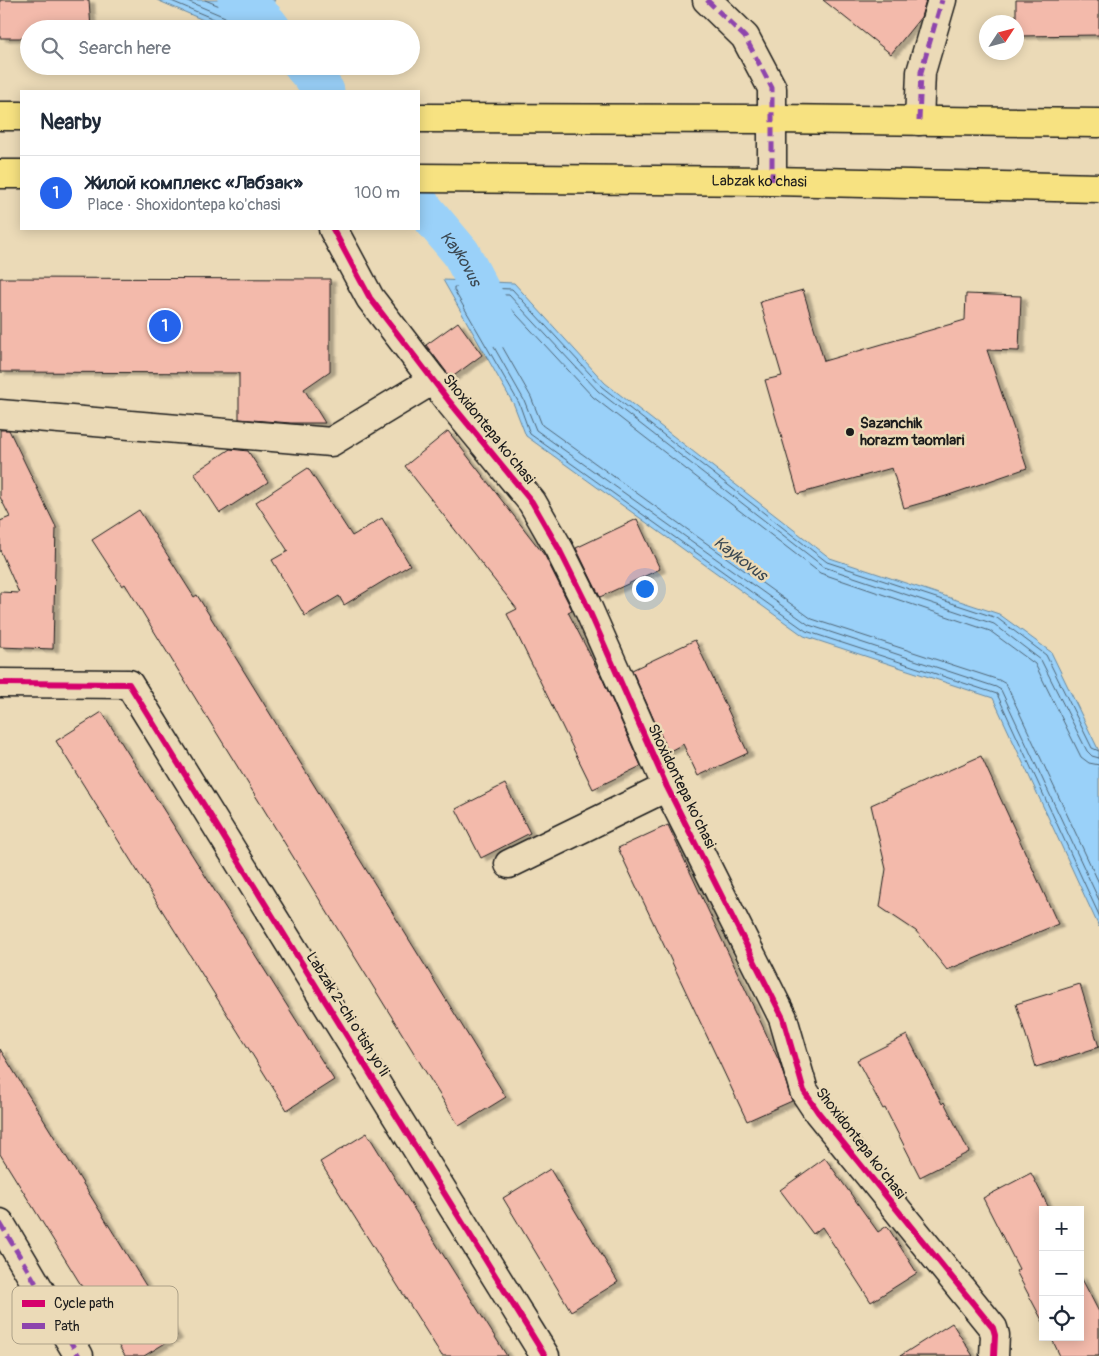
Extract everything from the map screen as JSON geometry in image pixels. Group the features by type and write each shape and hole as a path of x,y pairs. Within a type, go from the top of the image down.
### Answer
{"main road":[{"path":"0,116 20,116"},
{"path":"420,118 919,120 1099,123"},
{"path":"0,174 20,174"},
{"name":"Labzak ko'chasi","path":"425,178 772,181 1099,188"}],"street":[{"path":"707,0 745,37 772,88 772,181"},
{"path":"919,120 921,72 942,0"},
{"name":"Shoxidontepa ko'chasi","path":"334,230 370,298 433,380 532,502 584,598 667,787 783,1018 808,1100 993,1328 995,1335 994,1356"},
{"path":"0,414 331,442 433,380"},
{"name":"Labzak 2-chi o'tish yo'li","path":"0,683 129,684 545,1356"},
{"path":"509,864 667,787"},
{"path":"0,1223 37,1286"},
{"path":"72,1344 79,1356"}],"water":[{"path":"157,0 275,0 260,20 203,20"},
{"path":"443,280 514,283 605,383 830,558 999,614 1051,652 1099,751 1099,927 993,698 804,636 526,436 514,405"}],"building":[{"path":"0,0 89,0 90,20 20,20 20,38 0,38"},
{"path":"823,0 926,0 921,17 891,54"},
{"path":"1016,0 1099,0 1099,35 1024,36 1024,15 1016,15"},
{"path":"0,278 330,279 330,371 304,389 325,423 291,423 239,419 239,373 0,372"},
{"path":"803,290 824,361 965,320 966,294 1021,296 1019,351 987,350 1027,468 946,496 904,508 892,468 798,494 765,380 782,376 760,302"},
{"path":"458,322 482,355 451,378 426,345"},
{"path":"0,430 9,430 56,527 53,649 0,647 0,592 19,593 0,550 0,521 10,517 0,497"},
{"path":"448,431 545,556 572,610 568,612 603,680 641,766 593,789 507,614 517,609 405,466"},
{"path":"230,449 248,451 268,482 220,513 194,473"},
{"path":"308,468 352,536 382,518 410,565 344,605 339,596 305,616 272,560 288,551 256,502"},
{"path":"139,510 194,597 197,595 506,1097 459,1126 125,584 122,586 92,540"},
{"path":"637,519 660,569 600,597 576,548"},
{"path":"695,640 748,753 698,776 683,744 668,752 632,670"},
{"path":"102,712 334,1080 287,1110 56,741"},
{"path":"981,756 1058,924 947,970 916,931 880,907 886,869 871,805"},
{"path":"505,784 530,833 481,858 456,809"},
{"path":"668,825 779,1061 792,1101 747,1121 618,848"},
{"path":"1080,984 1099,1047 1036,1067 1016,1004"},
{"path":"907,1035 969,1152 920,1177 885,1108 883,1109 857,1060"},
{"path":"0,1049 146,1286 82,1286 0,1154"},
{"path":"367,1133 507,1356 442,1356 320,1162"},
{"path":"825,1158 878,1232 887,1226 917,1273 871,1302 822,1227 813,1234 780,1190"},
{"path":"550,1169 618,1282 571,1311 503,1198"},
{"path":"1031,1173 1048,1206 1039,1206 1039,1314 1016,1271 1019,1269 983,1198"},
{"path":"1084,1283 1099,1312 1099,1356 1060,1356 1053,1341 1084,1341"},
{"path":"952,1323 973,1356 900,1356"},
{"path":"118,1344 164,1344 144,1356 125,1356"}],"waterway":[{"name":"Kaykovus","path":"237,0 256,12 264,20"},
{"name":"Kaykovus","path":"311,75 324,90"},
{"name":"Kaykovus","path":"420,204 461,253 500,328"}],"marked path":[{"path":"707,0 745,37 772,88 772,181"},
{"path":"919,121 921,72 942,0"},
{"path":"0,1223 37,1286"},
{"path":"72,1344 79,1356"}],"cycle path":[{"path":"334,230 370,298 449,401 532,502 559,549 584,599 667,787 783,1018 804,1091 818,1112 993,1328 995,1335 994,1356"},
{"path":"0,683 129,684 545,1356"}],"place":[{"name":"Жилой комплекс «Лабзак»","path":"165,326"},
{"name":"Sazanchik horazm taomlari","path":"850,432"}]}
